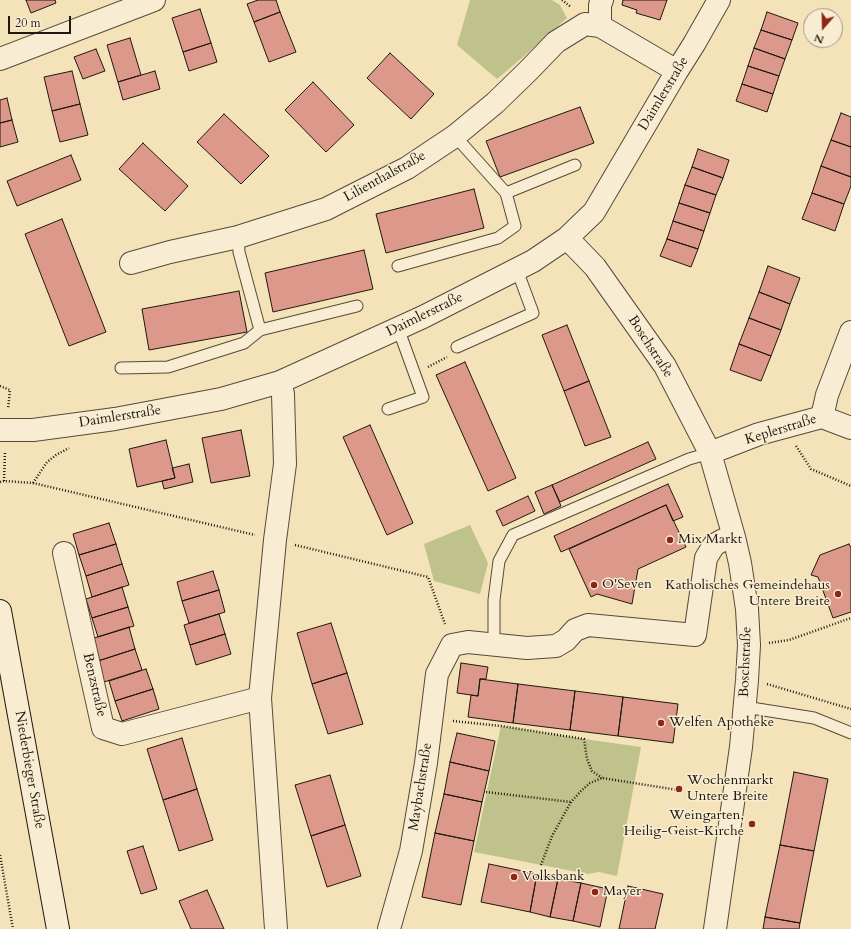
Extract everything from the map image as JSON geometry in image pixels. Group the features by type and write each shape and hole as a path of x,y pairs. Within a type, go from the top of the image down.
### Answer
{"street":[{"path":"0,59 154,0"},
{"path":"602,0 600,4 600,26 677,71"},
{"name":"Daimlerstraße","path":"0,430 33,430 115,419 221,399 280,382 398,328 533,261 567,238 594,212 719,0"},
{"name":"Lilienthalstraße","path":"131,263 170,252 238,237 326,209 407,168 455,136 495,103 528,72 556,42 585,24 600,26"},
{"name":"Boschstraße","path":"567,238 595,267 665,366 710,453 740,563 747,609 749,646 747,680 741,747 715,929"},
{"path":"822,416 827,395 851,332"},
{"path":"276,929 260,698 275,540 285,464 283,394 280,382"},
{"name":"Keplerstraße","path":"710,453 759,434 822,416 851,428"},
{"path":"452,645 468,642 527,648 556,646 566,640 575,630 588,625 695,636 706,558 714,545 723,540 734,538"},
{"name":"Benzstraße","path":"64,553 103,728 122,734 260,698"},
{"name":"Niederbieger Straße","path":"0,611 58,929"},
{"name":"Maybachstraße","path":"388,929 411,851 426,763 437,674 452,645"}],"lane":[{"path":"398,266 498,238 515,226 506,193 455,136"},
{"path":"506,193 574,165"},
{"path":"238,237 239,252 260,330"},
{"path":"457,347 533,313 516,270"},
{"path":"121,368 168,367 244,343 260,330 357,306"},
{"path":"388,410 423,398 398,328"},
{"path":"494,644 494,600 499,561 513,535 689,459 710,453"},
{"path":"745,707 814,718 851,733"}],"path":[{"path":"415,374 447,357 457,347"},
{"path":"784,427 811,469 851,486"},
{"path":"33,483 47,462 56,455 72,447"},
{"path":"0,482 33,483 428,577 452,645"},
{"path":"749,646 789,640 851,618"},
{"path":"747,680 851,709"},
{"path":"431,718 501,726 584,739 587,759 592,771 602,778 678,790"},
{"path":"541,865 552,836 571,802 580,791 590,783 602,778"},
{"path":"486,792 571,802"},
{"path":"0,855 13,929"}],"green space":[{"path":"470,0 552,0 560,5 567,18 497,79 457,45"},
{"path":"470,525 488,563 480,594 434,581 424,544"},
{"path":"501,726 641,747 617,876 599,872 588,874 474,852"}],"building":[{"path":"26,0 55,0 56,3 31,13"},
{"path":"258,0 276,0 280,12 254,22 247,4"},
{"path":"623,0 667,0 660,20 636,13 637,10 622,5"},
{"path":"200,9 211,43 183,52 172,18"},
{"path":"280,12 296,52 269,62 254,22"},
{"path":"767,12 798,23 792,40 761,30"},
{"path":"761,30 792,40 785,59 754,48"},
{"path":"130,38 141,75 118,82 107,45"},
{"path":"211,43 217,62 189,71 183,52"},
{"path":"754,48 785,59 779,76 748,66"},
{"path":"96,49 105,71 83,79 74,57"},
{"path":"390,53 434,94 411,119 367,78"},
{"path":"748,66 779,76 773,94 742,84"},
{"path":"72,71 80,104 52,111 44,77"},
{"path":"155,71 160,89 123,100 118,82"},
{"path":"313,82 354,125 326,152 285,110"},
{"path":"742,84 773,94 767,112 736,101"},
{"path":"7,98 12,120 0,123 0,100"},
{"path":"80,104 88,135 60,142 52,111"},
{"path":"580,107 594,143 500,177 486,141"},
{"path":"841,113 851,117 851,147 831,140"},
{"path":"224,114 269,156 241,184 197,142"},
{"path":"12,120 18,142 0,147 0,123"},
{"path":"831,140 851,147 851,177 821,166"},
{"path":"143,143 188,186 165,211 119,169"},
{"path":"698,149 729,160 723,178 692,167"},
{"path":"71,155 81,180 17,206 7,181"},
{"path":"821,166 851,177 851,186 844,204 812,193"},
{"path":"692,167 723,178 716,195 685,185"},
{"path":"685,185 716,195 710,213 679,203"},
{"path":"474,189 484,228 386,253 376,214"},
{"path":"812,193 844,204 835,231 802,219"},
{"path":"679,203 710,213 704,231 673,221"},
{"path":"62,219 106,332 69,346 25,234"},
{"path":"673,221 704,231 698,249 667,239"},
{"path":"667,239 698,249 691,267 660,256"},
{"path":"364,250 373,289 273,312 265,273"},
{"path":"768,266 800,278 790,304 759,292"},
{"path":"239,291 247,332 149,350 142,309"},
{"path":"759,292 790,304 781,330 749,318"},
{"path":"749,318 781,330 771,356 739,344"},
{"path":"567,325 589,381 564,391 542,335"},
{"path":"739,344 771,356 761,381 730,370"},
{"path":"465,362 516,478 488,491 436,375"},
{"path":"589,381 611,437 585,446 564,391"},
{"path":"370,425 413,523 387,535 343,437"},
{"path":"241,430 250,476 211,483 202,438"},
{"path":"166,440 175,478 137,487 129,449"},
{"path":"648,442 656,459 560,502 552,485"},
{"path":"189,464 193,482 164,489 162,481 175,478 172,468"},
{"path":"668,484 683,517 673,521 666,505 561,552 554,536"},
{"path":"552,485 561,506 544,514 535,492"},
{"path":"528,496 535,511 503,526 496,511"},
{"path":"666,505 686,547 638,569 632,604 597,594 591,597 569,549"},
{"path":"109,523 116,544 79,555 73,534"},
{"path":"116,544 122,564 86,576 79,555"},
{"name":"Katholisches Gemeindehaus Untere Breite","path":"849,544 851,548 851,612 833,618 818,577 811,575 820,555"},
{"path":"122,564 129,585 92,597 86,576"},
{"path":"213,571 219,590 182,601 177,582"},
{"path":"122,587 128,607 92,618 86,599"},
{"path":"219,590 225,612 189,623 182,601"},
{"path":"128,607 134,626 98,637 92,618"},
{"path":"219,614 225,634 190,645 184,625"},
{"path":"331,623 347,673 312,684 297,633"},
{"path":"129,627 135,649 98,661 91,639"},
{"path":"225,634 231,654 196,665 190,645"},
{"path":"135,649 142,670 104,682 98,661"},
{"path":"461,663 488,667 486,679 480,679 478,696 457,693"},
{"path":"146,669 153,689 115,701 109,681"},
{"path":"347,673 363,724 328,734 312,684"},
{"path":"480,679 518,684 513,723 468,717 471,695 478,696"},
{"path":"518,684 575,691 570,730 513,723"},
{"path":"153,689 159,709 122,721 115,701"},
{"path":"575,691 623,697 618,736 570,730"},
{"path":"623,697 678,704 673,743 618,736"},
{"path":"457,733 495,741 489,771 450,762"},
{"path":"182,738 197,789 163,800 147,749"},
{"path":"450,762 489,771 482,802 444,794"},
{"path":"794,772 828,779 814,851 780,845"},
{"path":"330,775 345,825 311,836 295,785"},
{"path":"197,789 213,840 179,851 163,800"},
{"path":"444,794 482,802 474,841 435,833"},
{"path":"345,825 361,876 327,887 311,836"},
{"path":"435,833 474,841 461,905 422,897"},
{"path":"780,845 814,851 800,923 765,917"},
{"path":"143,846 157,889 141,894 127,851"},
{"path":"489,864 537,874 530,912 481,902"},
{"path":"537,874 558,879 550,917 530,912"},
{"path":"558,879 581,883 573,921 550,917"},
{"path":"581,883 608,889 600,927 573,921"},
{"path":"628,886 663,894 655,929 619,929"},
{"path":"207,890 224,929 191,929 179,901"},
{"path":"765,917 800,923 799,929 763,929"}],"place":[{"name":"Mix Markt","path":"670,540"},
{"name":"O'Seven","path":"594,585"},
{"name":"Katholisches Gemeindehaus Untere Breite","path":"838,594"},
{"name":"Welfen Apotheke","path":"661,723"},
{"name":"Wochenmarkt Untere Breite","path":"679,789"},
{"name":"Weingarten, Heilig-Geist-Kirche","path":"752,824"},
{"name":"Volksbank","path":"514,877"},
{"name":"Mayer","path":"595,892"}]}
